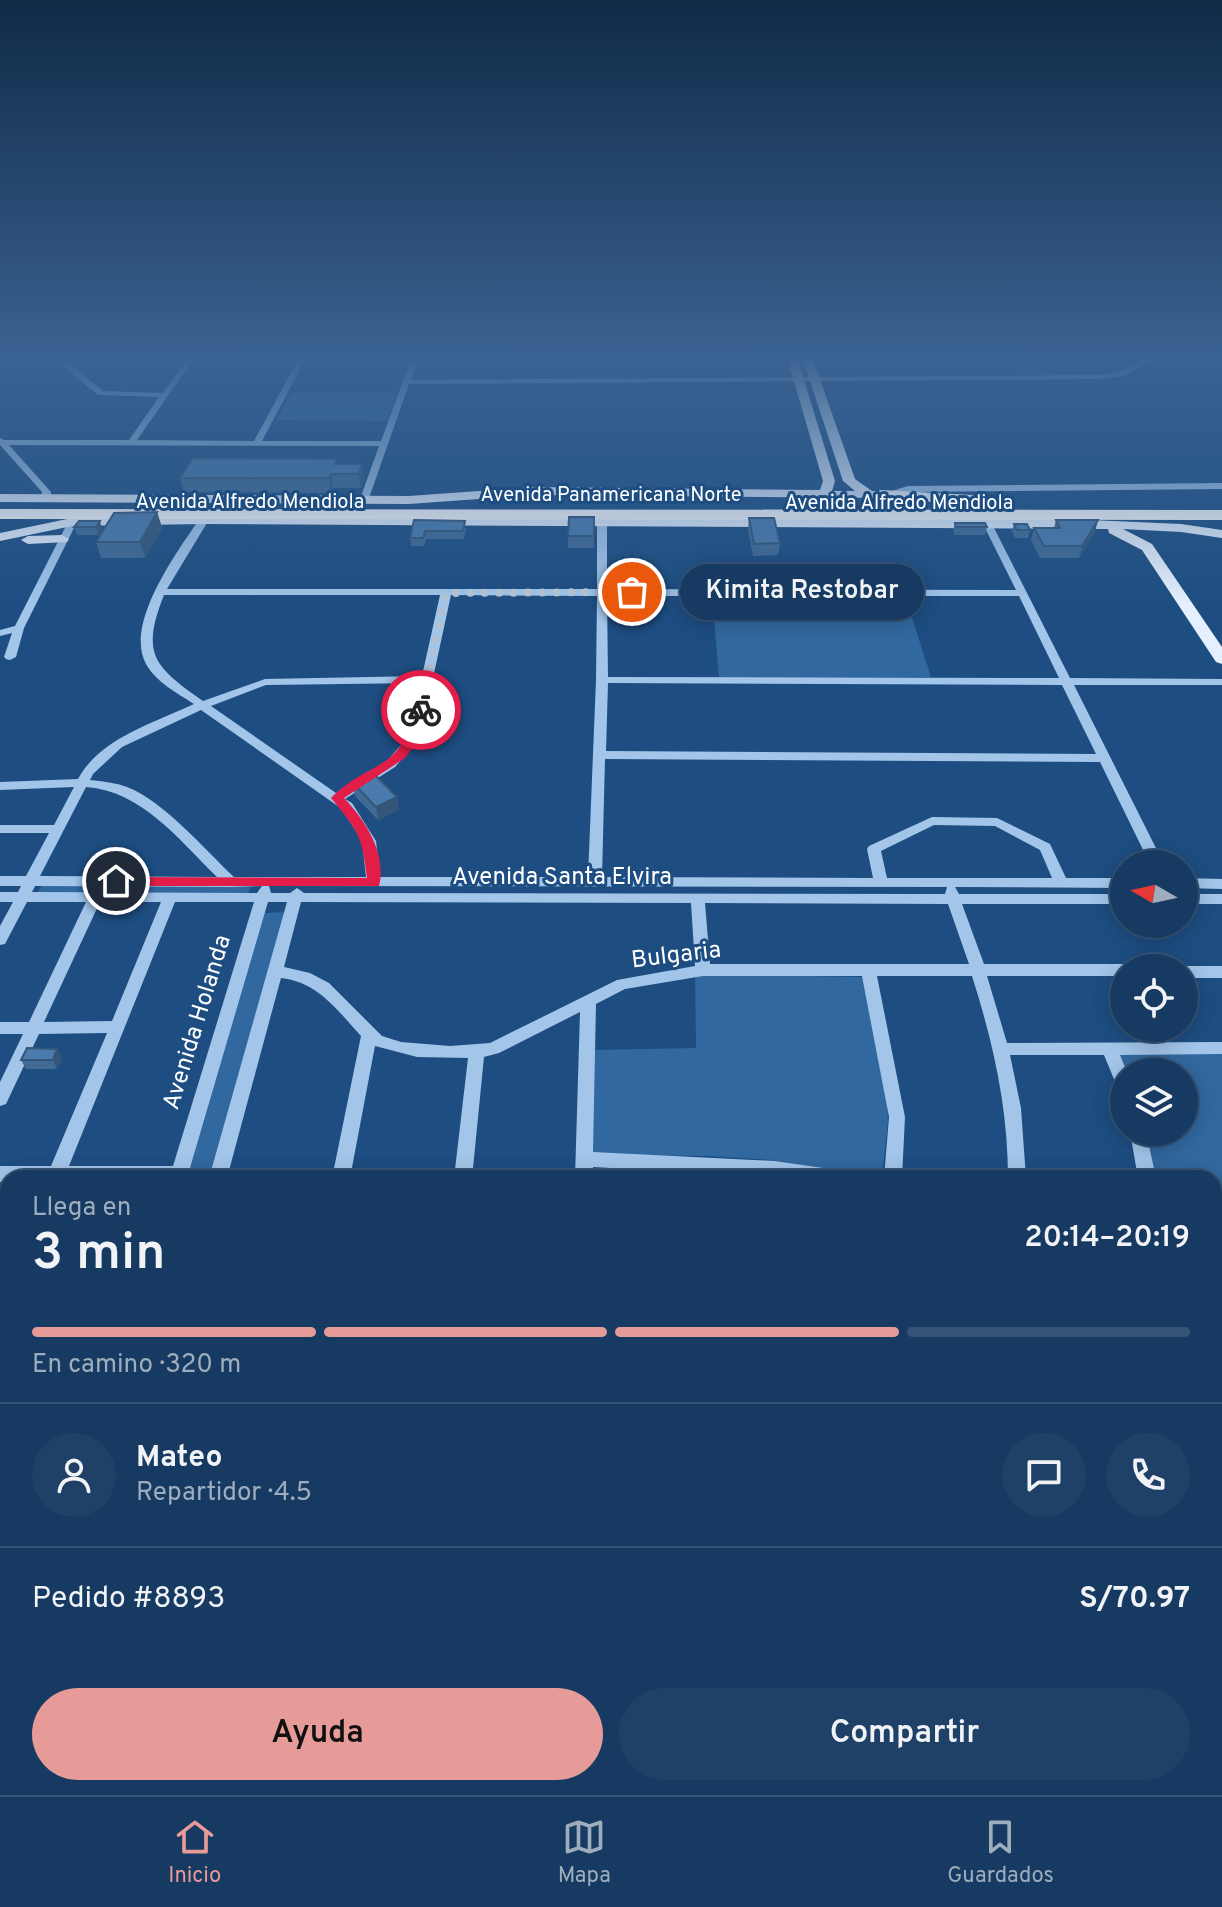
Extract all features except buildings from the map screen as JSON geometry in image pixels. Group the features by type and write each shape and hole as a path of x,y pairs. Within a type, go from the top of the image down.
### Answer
{"highway":[{"path":"875,495 1055,508"},
{"name":"Avenida Panamericana Norte","path":"0,506 1222,508"},
{"name":"Avenida Panamericana Norte","path":"6,515 1222,515"}],"main road":[{"path":"818,438 830,486 825,494"},
{"path":"836,438 849,481 875,495"},
{"name":"Avenida Alfredo Mendiola","path":"0,498 365,499 459,497 534,491 875,495"},
{"name":"Avenida Alfredo Mendiola","path":"0,538 72,522 206,516 987,522 1181,528 1222,534"},
{"path":"1093,524 1118,532 1147,547 1222,633"},
{"path":"1181,528 1161,540 1178,580 1222,659"},
{"path":"0,538 62,539"}],"street":[{"path":"130,444 134,438"},
{"path":"257,443 260,438"},
{"path":"365,499 386,438"},
{"path":"1,441 384,444"},
{"path":"1,441 47,492 46,499"},
{"path":"19,461 30,451 50,443"},
{"name":"Avenida Alfredo Mendiola","path":"875,495 908,489 1222,486"},
{"path":"206,516 162,592 145,631 145,651 154,671 337,798 354,816 369,841 374,883"},
{"path":"595,882 602,680 602,521"},
{"path":"10,657 19,628 72,522"},
{"path":"987,522 1150,850"},
{"path":"162,592 1022,593"},
{"path":"337,798 391,764 409,748 417,729 446,593"},
{"path":"0,633 19,628"},
{"path":"0,940 88,772 118,744 202,705 249,687 281,680 428,679"},
{"path":"602,680 1222,682"},
{"path":"599,755 1104,758"},
{"path":"0,786 81,785 122,790 143,801 231,882"},
{"path":"881,882 874,849 932,821 968,819 997,822 1045,847 1061,883"},
{"path":"0,829 58,829"},
{"name":"Avenida Santa Elvira","path":"0,881 231,882 265,890"},
{"path":"635,882 635,898"},
{"name":"Avenida Santa Elvira","path":"298,891 374,883 1110,883"},
{"path":"949,883 999,1049 1012,1109 1016,1170"},
{"path":"1198,883 1222,884"},
{"name":"Avenida Santa Elvira","path":"0,897 170,897 265,890 635,898 1110,899"},
{"name":"Avenida Holanda","path":"181,1170 265,890"},
{"path":"220,1170 298,891"},
{"path":"0,1099 95,897"},
{"path":"59,1170 170,897"},
{"path":"698,898 703,970"},
{"path":"1198,899 1222,899"},
{"name":"Bulgaria","path":"277,972 314,979 369,1034 394,1048 477,1052 493,1049 622,984 703,970 1110,970"},
{"path":"869,972 897,1117 894,1170"},
{"path":"1198,972 1222,972"},
{"path":"584,1170 588,1003"},
{"path":"0,1028 117,1027"},
{"path":"343,1170 369,1034"},
{"path":"999,1049 1222,1048"},
{"path":"1110,1049 1114,1058"},
{"path":"464,1170 477,1052"},
{"path":"1141,1146 1145,1170"},
{"path":"585,1159 787,1170"}],"shaded area":[{"path":"712,595 905,596 931,677 719,677"},
{"path":"42,886 251,887 247,895 37,893"},
{"path":"286,912 211,1170 186,1170 265,913"},
{"path":"695,974 864,977 885,1073 888,1120 883,1170 833,1170 771,1160 709,1156 588,1155 593,1050 696,1048"},
{"path":"1118,1053 1222,1054 1222,1170 1151,1170 1147,1146 1198,1146 1198,1058 1120,1058"}],"way so far":[{"path":"421,710 446,593 632,592"}],"place":[{"name":"Kimita Restobar","path":"632,592"}],"route":[{"path":"116,881 374,883 369,841 347,806 337,798 391,764 409,748 421,710"}]}
